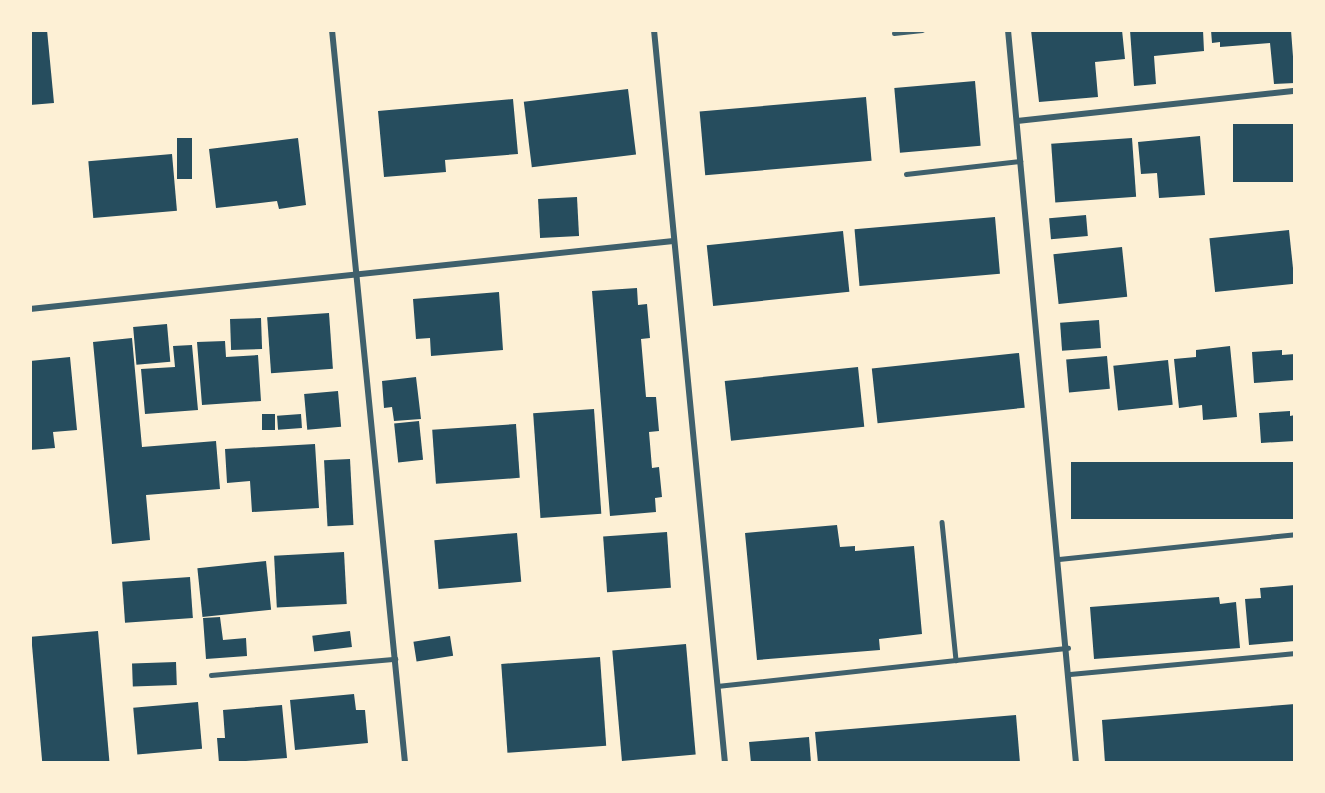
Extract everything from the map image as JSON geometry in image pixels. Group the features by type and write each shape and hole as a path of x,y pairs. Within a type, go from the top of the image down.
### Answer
{"street":[{"path":"332,30 405,763"},
{"path":"654,30 725,763"},
{"path":"1008,30 1068,648 1076,763"},
{"path":"1017,122 1295,91"},
{"path":"30,309 358,277 673,242"}],"lane":[{"path":"894,33 922,30"},
{"path":"906,174 1020,161"},
{"path":"942,522 956,660"},
{"path":"1059,559 1295,534"},
{"path":"717,686 1068,648"},
{"path":"1070,674 1295,653"},
{"path":"211,675 395,658"}],"building":[{"path":"30,30 47,30 54,103 30,105"},
{"path":"1031,30 1122,30 1125,59 1095,62 1098,97 1039,102"},
{"path":"1130,30 1203,30 1204,51 1154,56 1156,84 1134,86"},
{"path":"1211,30 1291,30 1295,83 1274,84 1270,43 1220,47 1220,42 1212,43"},
{"path":"975,81 981,146 900,153 894,88"},
{"path":"628,89 636,155 532,167 524,102"},
{"path":"866,97 872,161 705,175 700,112"},
{"path":"513,99 518,154 445,160 446,172 384,177 378,111"},
{"path":"1233,124 1295,124 1295,182 1233,182"},
{"path":"1200,136 1205,195 1159,198 1157,173 1141,174 1138,142"},
{"path":"177,138 192,138 192,179 177,179"},
{"path":"298,138 306,205 279,209 277,201 216,208 209,149"},
{"path":"1132,138 1136,197 1055,203 1051,144"},
{"path":"172,154 177,211 93,218 88,161"},
{"path":"577,197 579,236 540,238 538,199"},
{"path":"1086,215 1088,236 1051,239 1049,218"},
{"path":"995,217 1000,274 860,286 855,229"},
{"path":"1289,230 1295,284 1215,292 1209,238"},
{"path":"843,231 849,292 713,306 707,245"},
{"path":"1122,247 1127,297 1059,304 1053,254"},
{"path":"637,288 638,305 647,304 650,338 641,339 646,397 656,397 659,431 649,432 652,468 659,467 662,497 655,498 656,512 610,516 592,291"},
{"path":"499,292 503,350 431,356 430,338 416,339 413,299"},
{"path":"329,313 333,369 271,373 267,317"},
{"path":"261,318 262,349 231,350 230,319"},
{"path":"1099,320 1101,348 1062,351 1060,323"},
{"path":"167,324 170,362 136,365 133,327"},
{"path":"132,338 142,447 216,441 220,489 146,495 150,540 112,544 93,342"},
{"path":"225,341 226,357 258,355 261,401 202,405 197,342"},
{"path":"192,345 198,410 145,414 141,369 175,367 173,346"},
{"path":"1230,346 1237,417 1203,420 1202,405 1179,408 1174,359 1196,357 1196,350"},
{"path":"1282,350 1282,355 1295,354 1295,380 1254,383 1252,352"},
{"path":"1019,353 1025,408 878,423 872,368"},
{"path":"1107,356 1110,389 1069,392 1066,360"},
{"path":"70,357 77,430 53,432 55,448 30,450 30,361"},
{"path":"1168,360 1173,405 1118,411 1113,366"},
{"path":"858,367 864,427 731,441 725,381"},
{"path":"416,377 421,419 394,421 392,407 384,408 382,381"},
{"path":"338,391 341,427 307,430 304,394"},
{"path":"594,409 601,514 540,518 533,413"},
{"path":"1290,411 1290,416 1295,415 1295,441 1261,443 1259,413"},
{"path":"262,414 275,414 275,430 262,430"},
{"path":"301,414 302,428 278,430 277,416"},
{"path":"419,421 423,460 398,462 394,424"},
{"path":"516,424 520,478 436,484 432,430"},
{"path":"315,444 319,508 252,512 250,481 227,483 225,449"},
{"path":"350,459 353,525 327,526 324,460"},
{"path":"1071,462 1295,462 1295,519 1071,519"},
{"path":"837,525 840,547 855,546 855,551 914,546 922,634 879,639 880,650 757,660 745,533"},
{"path":"667,532 671,588 607,592 603,536"},
{"path":"517,533 521,582 439,589 434,540"},
{"path":"344,552 347,604 277,608 274,556"},
{"path":"266,561 271,610 202,617 197,568"},
{"path":"190,577 193,618 125,623 122,582"},
{"path":"1295,585 1295,641 1249,645 1245,599 1261,598 1260,588"},
{"path":"1219,597 1220,604 1236,602 1240,648 1094,659 1090,607"},
{"path":"220,617 223,640 246,638 247,656 206,659 203,618"},
{"path":"98,631 110,763 42,763 31,637"},
{"path":"350,631 352,647 314,652 312,636"},
{"path":"450,636 453,656 417,662 413,642"},
{"path":"686,644 696,755 622,761 612,650"},
{"path":"600,657 606,746 507,753 501,664"},
{"path":"176,662 177,685 133,687 132,664"},
{"path":"354,694 356,710 365,710 368,743 295,750 290,700"},
{"path":"198,702 202,749 137,754 133,708"},
{"path":"1295,704 1295,763 1105,763 1102,720"},
{"path":"282,705 287,758 219,763 217,738 225,738 223,710"},
{"path":"1016,715 1020,763 818,763 815,732"},
{"path":"809,737 811,763 751,763 749,742"}]}
